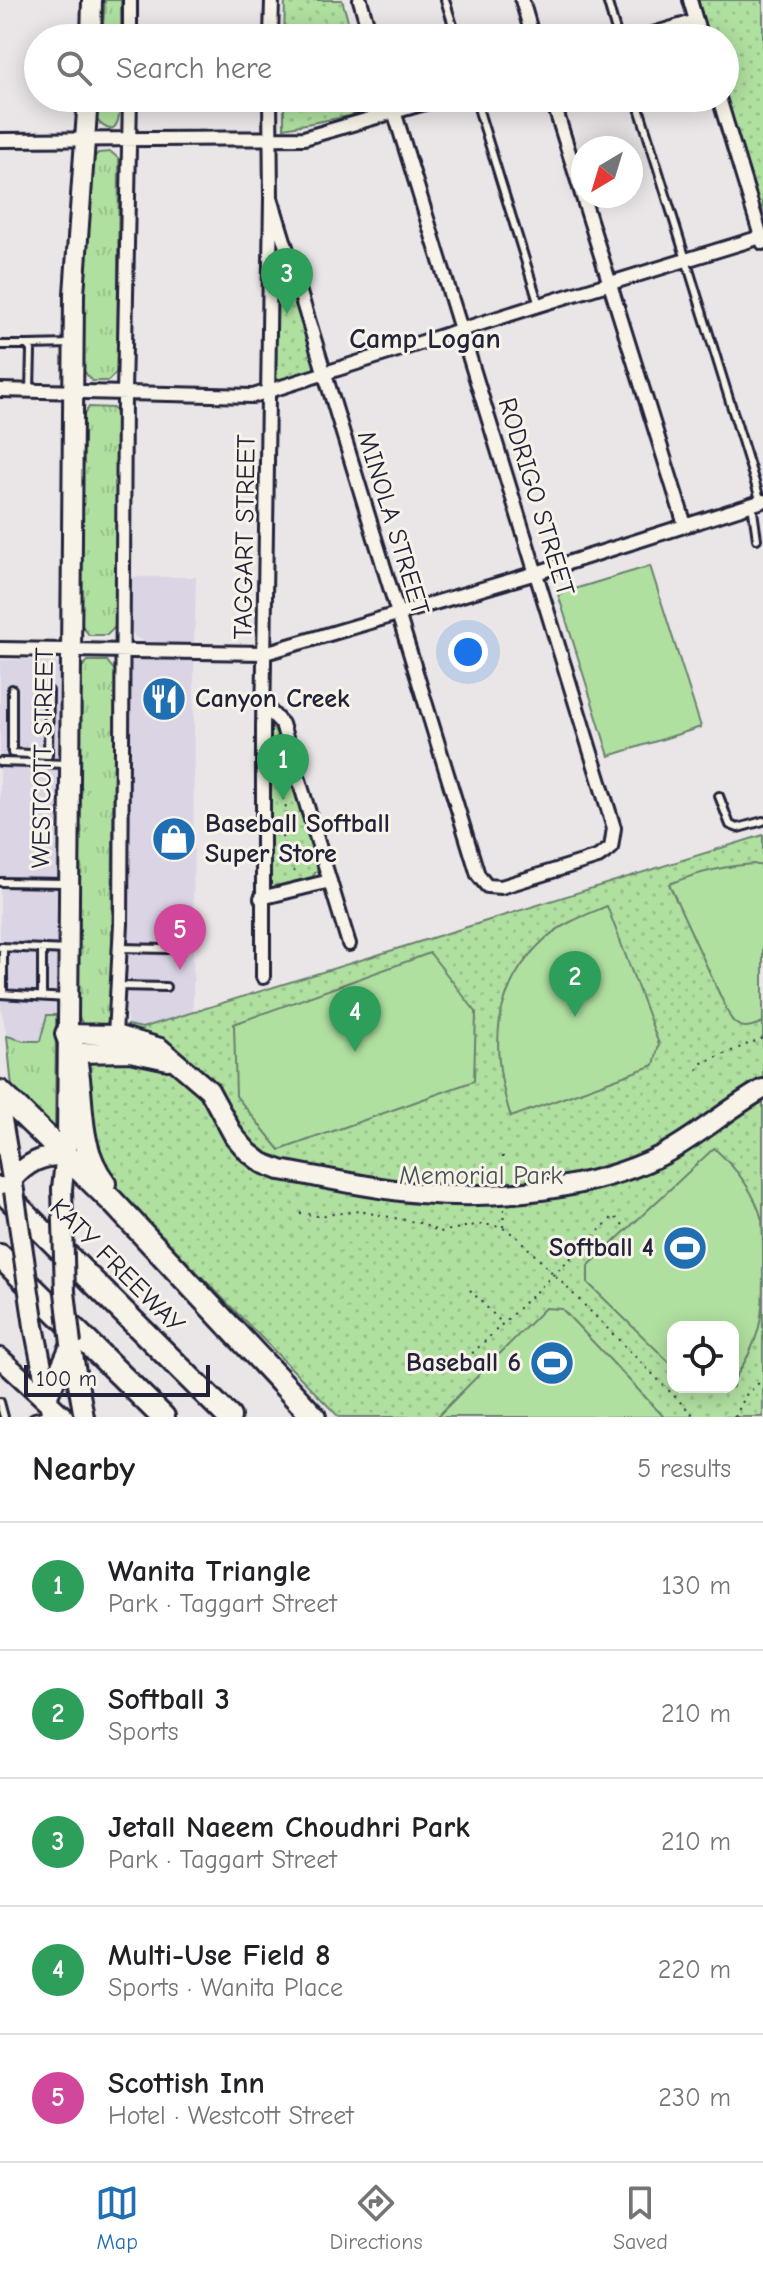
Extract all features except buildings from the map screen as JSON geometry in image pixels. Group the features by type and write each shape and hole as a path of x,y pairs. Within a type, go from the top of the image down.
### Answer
{"highway":[{"path":"71,1044 86,1145 113,1202"},
{"path":"0,1092 113,1202 314,1417"},
{"name":"KATY FREEWAY","path":"11,1175 229,1417"},
{"path":"0,1256 163,1417"}],"main road":[{"path":"91,24 92,0"},
{"name":"WESTCOTT STREET","path":"84,1417 65,1292 62,1189 71,1044 67,950 74,294 87,112"},
{"path":"71,1044 115,1035 160,1048 209,1090 234,1136 262,1163 280,1170 440,1194 546,1188 577,1183 631,1167 661,1155 763,1089"},
{"path":"71,1044 175,1061"},
{"path":"0,1108 48,1376 49,1413"},
{"path":"11,1175 37,1159 64,1156"},
{"path":"48,1376 71,1344"},
{"path":"0,1358 49,1413"}],"street":[{"path":"130,0 130,24"},
{"path":"271,24 272,0"},
{"path":"360,0 367,24"},
{"path":"522,0 529,24"},
{"path":"690,0 697,24"},
{"path":"686,24 696,21"},
{"path":"115,1035 120,948 124,394 130,112"},
{"name":"TAGGART STREET","path":"263,977 261,898 270,112"},
{"path":"0,140 304,138 398,112"},
{"path":"556,112 685,525"},
{"path":"0,390 253,396 539,305 762,240 723,112"},
{"name":"RODRIGO STREET","path":"395,113 614,828 611,848 598,857 551,871"},
{"name":"MINOLA STREET","path":"271,198 478,875 487,886 501,887 551,871"},
{"path":"0,649 265,653 536,573 758,502"},
{"path":"264,705 282,724 349,944"},
{"path":"261,898 330,881"}],"lane":[{"path":"445,0 453,24"},
{"path":"607,0 614,24"},
{"path":"479,112 539,305"},
{"path":"640,112 758,502 757,539"},
{"path":"0,345 74,344"},
{"path":"27,345 31,350 30,391"},
{"path":"12,689 12,753 48,755 49,691"},
{"path":"0,762 69,764"},
{"path":"719,796 730,825 738,828 763,821"},
{"path":"0,882 68,883"},
{"path":"67,950 1,947 2,994 67,998"},
{"path":"120,948 167,949"},
{"path":"42,949 42,996"},
{"path":"118,986 166,987"},
{"path":"0,1402 4,1417"}],"path":[{"path":"263,766 286,800 285,822 281,828 289,857"},
{"path":"290,863 302,888"},
{"path":"697,1070 702,1063 763,1038"},
{"path":"503,1156 503,1185"},
{"path":"503,1228 504,1200"},
{"path":"300,1213 318,1216 359,1211 420,1223 440,1232 475,1225 503,1228 516,1236 695,1417"},
{"path":"455,1370 614,1216 627,1229"},
{"path":"470,1290 503,1323"},
{"path":"735,1417 746,1395 763,1379"}],"shaded area":[{"path":"130,577 196,577 194,644 143,641 135,637 130,629"},
{"path":"136,657 194,657 193,1012 142,1028 128,1025 126,1008 131,662"},
{"path":"0,660 52,660 59,665 56,1015 47,1016 40,1041 7,1036 0,1003"}],"green space":[{"path":"105,0 121,0 121,24 103,24"},
{"path":"285,0 342,0 349,24 284,24"},
{"path":"698,0 763,0 763,215 731,112 739,112 739,24 705,24"},
{"path":"96,112 119,112 113,128 103,126 96,119"},
{"path":"284,112 371,112 284,128"},
{"path":"111,152 119,159 117,372 108,381 92,381 83,370 84,269 91,161 98,153"},
{"path":"278,262 281,262 315,363 313,369 279,380 274,379 272,374"},
{"path":"89,407 113,408 118,417 115,627 107,635 89,635 81,624 83,416"},
{"path":"650,566 701,727 609,756 558,594"},
{"path":"88,661 107,661 115,671 111,1015 104,1026 97,1028 84,1027 77,1013 79,670"},
{"path":"272,728 277,734 318,869 312,877 270,888 269,731"},
{"name":"Memorial Park","path":"763,835 763,1417 339,1417 106,1179 95,1163 83,1066 90,1060 124,1059 128,1025 142,1028"},
{"path":"731,866 763,866 763,1022 745,1027 737,1025 730,1017 669,884"},
{"path":"607,906 659,1044 654,1065 511,1117 504,1092 498,1045 505,1000 514,978 546,938 575,920"},
{"path":"430,953 476,1012 474,1081 280,1150 236,1096 234,1024"},
{"path":"47,1015 56,1015 55,1134 13,1098 7,1036 40,1041"},
{"name":"Softball 4","path":"714,1148 743,1181 762,1220 763,1298 759,1326 739,1371 739,1321 667,1321 667,1360 588,1283 588,1266"},
{"name":"Baseball 6","path":"545,1308 562,1309 664,1417 437,1417"}],"place":[{"name":"Jetall Naeem Choudhri Park","path":"287,314"},
{"name":"Canyon Creek","path":"164,699"},
{"name":"Wanita Triangle","path":"283,800"},
{"name":"Baseball Softball Super Store","path":"174,839"},
{"name":"Scottish Inn","path":"180,970"},
{"name":"Softball 3","path":"575,1017"},
{"name":"Multi-Use Field 8","path":"355,1052"},
{"name":"Softball 4","path":"685,1248"},
{"name":"Baseball 6","path":"552,1363"}],"district":[{"name":"Camp Logan","path":"425,339"}]}
